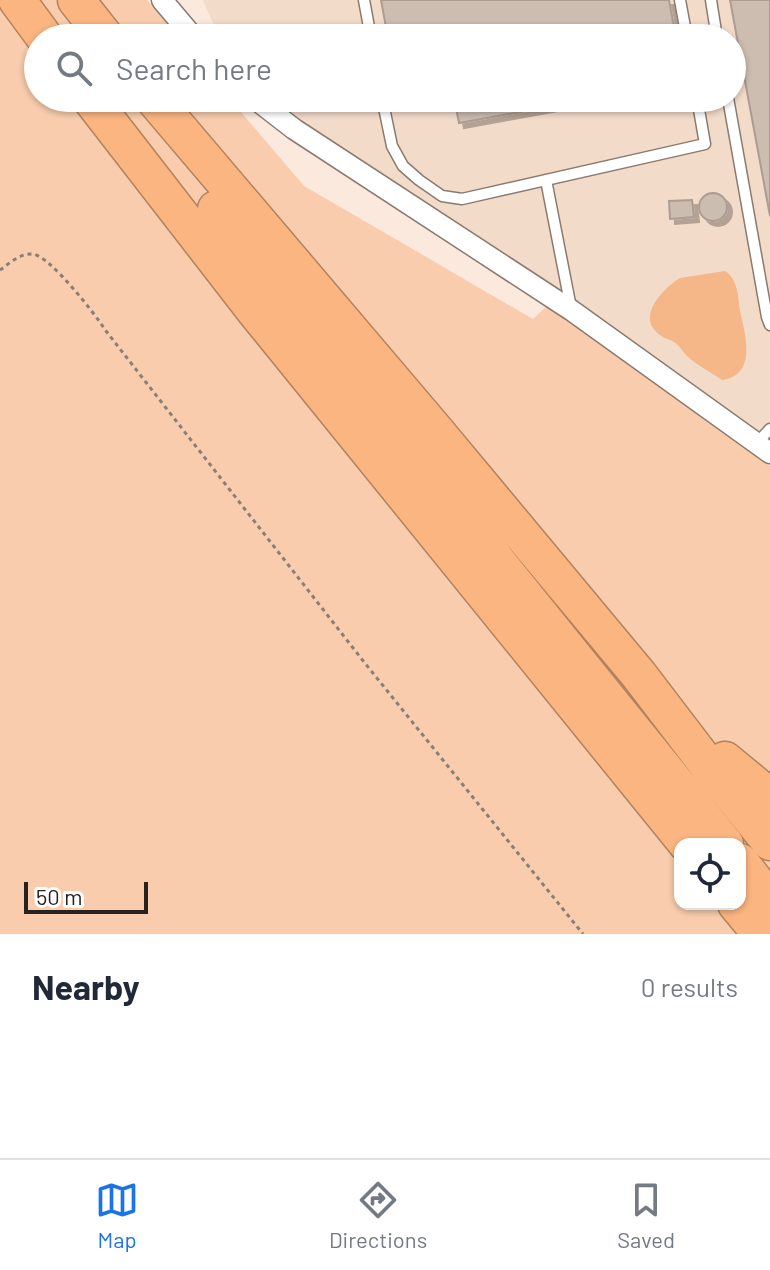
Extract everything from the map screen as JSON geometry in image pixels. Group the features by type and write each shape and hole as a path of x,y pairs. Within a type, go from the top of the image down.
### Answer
{"highway":[{"path":"17,0 35,24"},
{"path":"59,0 76,24"},
{"path":"76,0 95,24"},
{"path":"101,112 255,311 682,838"},
{"path":"142,112 330,354 720,838"},
{"path":"165,112 639,675 770,842"},
{"path":"639,675 724,759 770,797"},
{"path":"746,887 753,917"}],"street":[{"path":"162,0 182,24"},
{"path":"272,112 766,441"}],"lane":[{"path":"364,0 368,24"},
{"path":"680,0 684,24"},
{"path":"711,0 715,24"},
{"path":"385,112 392,146 403,166 442,196 462,199 705,144 699,112"},
{"path":"730,112 770,325"},
{"path":"546,180 571,310"}],"path":[{"path":"0,270 22,255 36,254 89,306 344,638 583,934"}],"shaded area":[{"path":"0,0 147,0 167,24 24,24 24,112 241,112 304,186 533,319 551,302 770,466 770,934 0,934"},
{"path":"203,0 770,0 770,466 551,302 254,112 746,112 746,24 213,24"},
{"path":"725,271 737,289 746,352 741,370 733,377 722,380 655,331 650,314 662,293 680,278"}],"building":[{"path":"381,0 669,0 673,24 385,24"},
{"path":"730,0 770,0 770,216 746,86 746,24 734,24"},
{"path":"457,112 520,112 459,123"},
{"path":"713,193 723,197 727,207 723,217 713,221 703,217 699,207 703,197"},
{"path":"692,200 694,217 670,219 669,201"}]}
